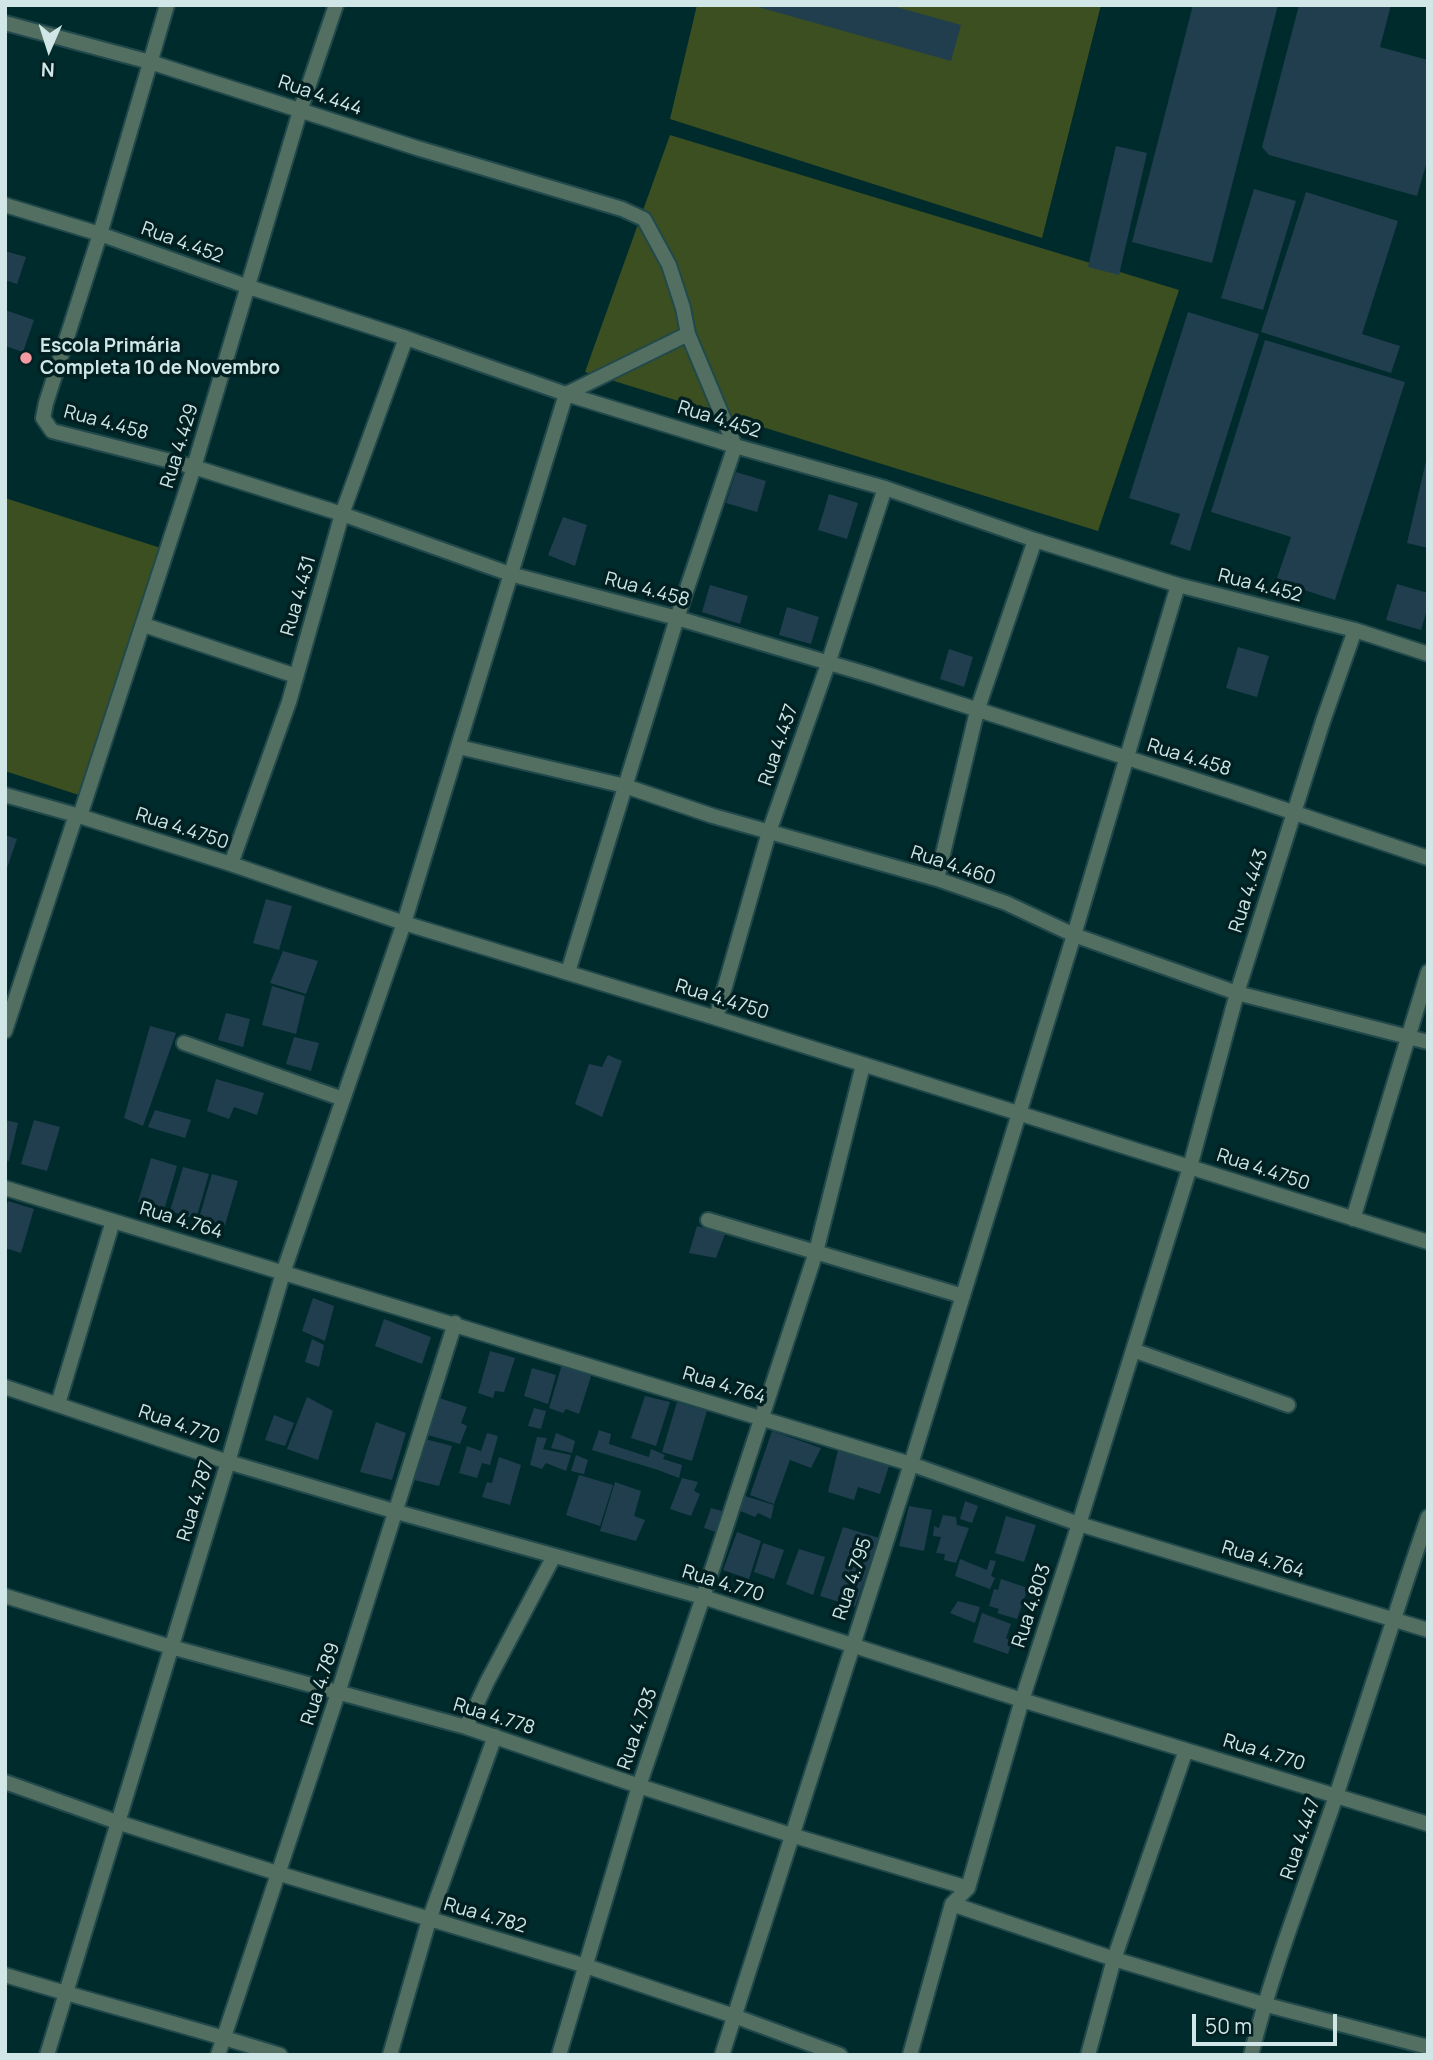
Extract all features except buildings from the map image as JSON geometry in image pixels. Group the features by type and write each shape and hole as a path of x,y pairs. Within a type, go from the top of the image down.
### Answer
{"street":[{"path":"100,234 167,5"},
{"name":"Rua 4.429","path":"5,1031 11,992 78,816 144,625 249,287 300,111 336,5"},
{"name":"Rua 4.444","path":"5,23 150,62 417,149 622,209 644,219 669,265 688,334 735,446"},
{"name":"Rua 4.452","path":"5,205 100,234 566,394 735,446 885,488 1035,540 1178,585 1355,630 1428,654"},
{"name":"Rua 4.458","path":"100,234 46,403 43,418 52,431 194,467 342,514 510,574 677,618 870,675 1428,858"},
{"path":"566,394 688,334"},
{"name":"Rua 4.431","path":"231,864 296,676 342,514 406,338"},
{"name":"Rua 4.787","path":"47,2055 229,1462 284,1273 404,923 566,394"},
{"path":"568,972 677,618 735,446"},
{"name":"Rua 4.437","path":"716,1018 769,832 828,664 885,488"},
{"path":"937,879 977,711 1035,540"},
{"name":"Rua 4.795","path":"722,2055 911,1464 1074,936 1178,585"},
{"path":"144,625 296,676"},
{"name":"Rua 4.443","path":"1190,1167 1237,993 1323,721 1355,630"},
{"name":"Rua 4.460","path":"459,747 625,786 769,832 937,879 1006,903 1074,936 1237,993 1428,1042"},
{"name":"Rua 4.4750","path":"5,795 231,864 404,923 1428,1242"},
{"path":"1353,1219 1428,972"},
{"path":"184,1043 343,1099"},
{"name":"Rua 4.793","path":"559,2055 639,1786 816,1252 863,1065"},
{"name":"Rua 4.803","path":"910,2055 952,1904 968,1888 1022,1700 1190,1167"},
{"name":"Rua 4.764","path":"5,1188 763,1418 911,1464 1079,1524 1428,1630"},
{"path":"708,1220 963,1296"},
{"path":"58,1404 113,1221"},
{"name":"Rua 4.789","path":"218,2055 397,1512 455,1324"},
{"path":"1133,1350 1288,1405"},
{"name":"Rua 4.770","path":"5,1387 229,1462 703,1597 1022,1700 1428,1824"},
{"name":"Rua 4.447","path":"1251,2055 1264,2004 1428,1517"},
{"path":"466,1727 554,1556"},
{"name":"Rua 4.778","path":"5,1596 171,1647 466,1727 791,1835 968,1888"},
{"path":"390,2055 429,1920 495,1736"},
{"path":"1088,2055 1114,1959 1186,1750"},
{"name":"Rua 4.782","path":"5,1782 117,1822 277,1873 586,1966 841,2055"},
{"path":"952,1904 1114,1959 1264,2004 1426,2047"},
{"path":"5,1975 280,2055"}],"green space":[{"path":"697,5 1101,5 1042,238 670,119"},
{"path":"670,135 1179,290 1098,531 585,372"},
{"path":"5,498 167,550 88,798 5,771"}],"place":[{"name":"Escola Primária Completa 10 de Novembro","path":"26,358"}]}
